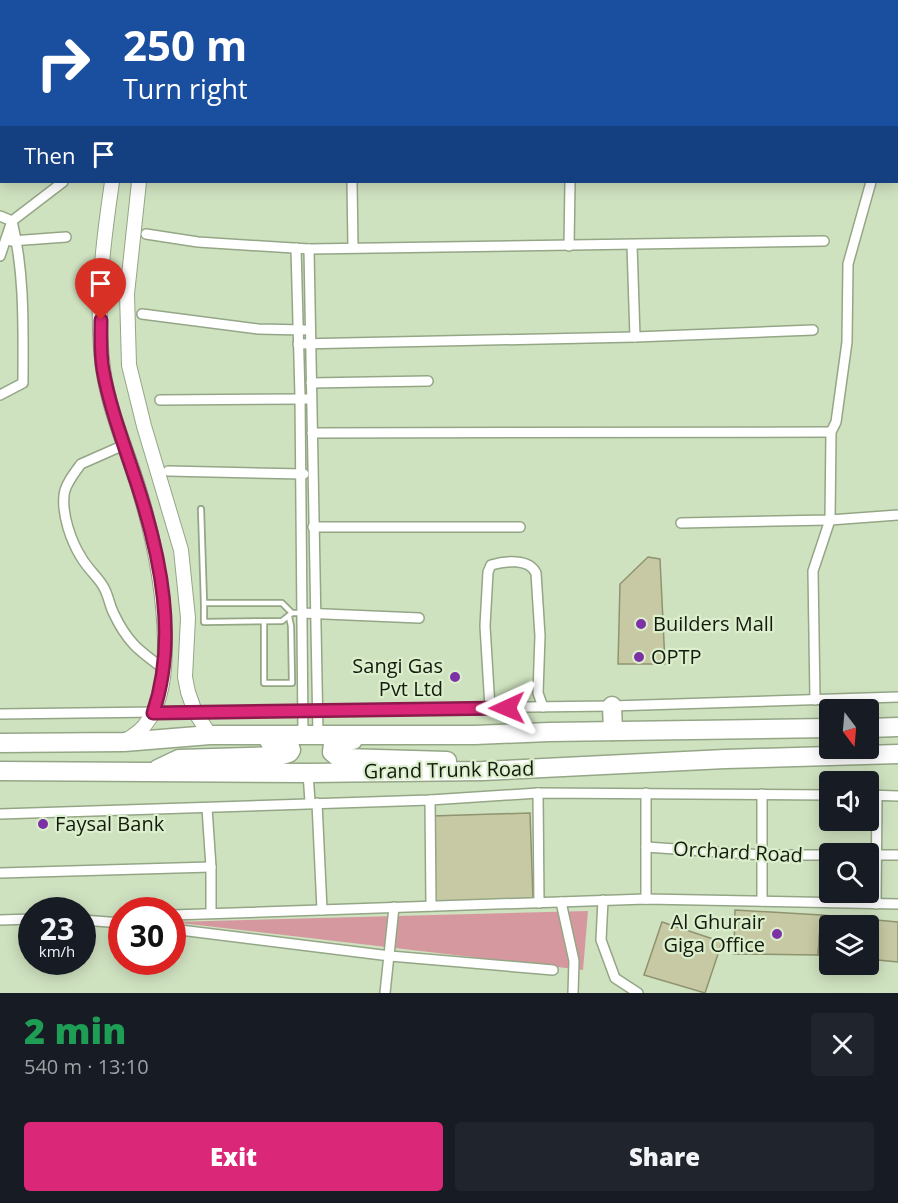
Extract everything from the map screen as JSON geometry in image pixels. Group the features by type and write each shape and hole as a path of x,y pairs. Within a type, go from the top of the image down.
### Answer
{"highway":[{"path":"612,706 613,731"},
{"name":"Grand Trunk Road","path":"0,743 124,742 210,735 475,735 819,728"},
{"path":"879,728 898,728"},
{"path":"475,735 437,742 339,741 333,744 332,753 338,758 443,760 483,771"},
{"path":"152,771 179,759 279,756 291,750 288,744 280,741 153,740"},
{"name":"Grand Trunk Road","path":"0,771 309,773 483,771 898,754"}],"street":[{"path":"0,256 12,221 62,183"},
{"path":"112,183 102,256 101,352 103,370 138,487 161,576 165,627 164,672 153,713 144,727 124,742"},
{"path":"139,183 127,294 129,365 144,426 181,550 188,618 185,677 195,712 210,735"},
{"path":"352,183 353,248"},
{"path":"569,246 570,183"},
{"path":"815,700 813,571 830,520 831,432 836,422 847,342 848,264 871,183"},
{"path":"0,216 12,221"},
{"path":"0,395 23,383 23,300 17,242 12,221"},
{"path":"146,234 198,242 309,249 824,241"},
{"path":"6,240 17,242 66,237"},
{"path":"632,245 635,338"},
{"path":"296,248 300,474 294,615 302,711 310,734"},
{"path":"309,249 317,711 310,734"},
{"path":"142,314 258,329 309,331"},
{"path":"298,344 635,338 813,330"},
{"path":"310,383 428,381"},
{"path":"160,400 311,399"},
{"path":"312,433 831,432"},
{"path":"124,445 81,464 64,495 66,518 80,556 93,575 101,582 118,623 138,651 164,672 185,677"},
{"path":"168,471 313,474"},
{"path":"681,523 830,520 898,515"},
{"path":"314,527 520,527"},
{"path":"490,708 485,626 488,572 491,565 510,562 527,563 536,573 540,636 538,693 543,708"},
{"path":"294,615 419,618"},
{"path":"0,714 543,708 898,697"},
{"path":"309,773 322,910"},
{"path":"538,793 539,903"},
{"path":"0,814 430,800 538,793 819,795"},
{"path":"646,793 646,899"},
{"path":"762,794 762,901"},
{"path":"879,795 898,796"},
{"path":"430,800 431,906"},
{"path":"207,808 211,914"},
{"name":"Orchard Road","path":"646,847 763,855 819,855"},
{"path":"879,855 898,855"},
{"path":"0,873 211,867"},
{"path":"186,915 646,899 898,904"},
{"path":"603,900 601,940 611,968 615,978 638,993"},
{"path":"561,902 574,961 573,993"},
{"path":"385,993 394,907"},
{"path":"0,920 18,920"},
{"path":"186,931 390,956 553,970"}],"lane":[{"path":"201,509 204,622 282,621 294,615"},
{"path":"204,603 282,603 294,615"},
{"path":"264,622 264,682 291,682 291,626 294,615"}],"shaded area":[{"path":"588,911 583,970 186,924 186,922"}],"building":[{"name":"Builders Mall","path":"648,557 660,559 665,664 618,664 620,584"},
{"path":"530,813 533,899 435,903 432,816"},
{"name":"Al Ghurair Giga Office","path":"735,910 821,915 819,915 818,955 734,954"},
{"path":"879,920 898,922 898,962 879,960"},
{"path":"662,922 722,942 705,993 644,975"}],"place":[{"name":"Builders Mall","path":"641,624"},
{"name":"OPTP","path":"639,657"},
{"name":"Sangi Gas Pvt Ltd","path":"455,677"},
{"name":"Faysal Bank","path":"43,824"},
{"name":"Al Ghurair Giga Office","path":"777,934"}],"route":[{"path":"101,320 103,370 116,422 138,487 161,576 165,657 159,696 153,713 507,708"}]}
